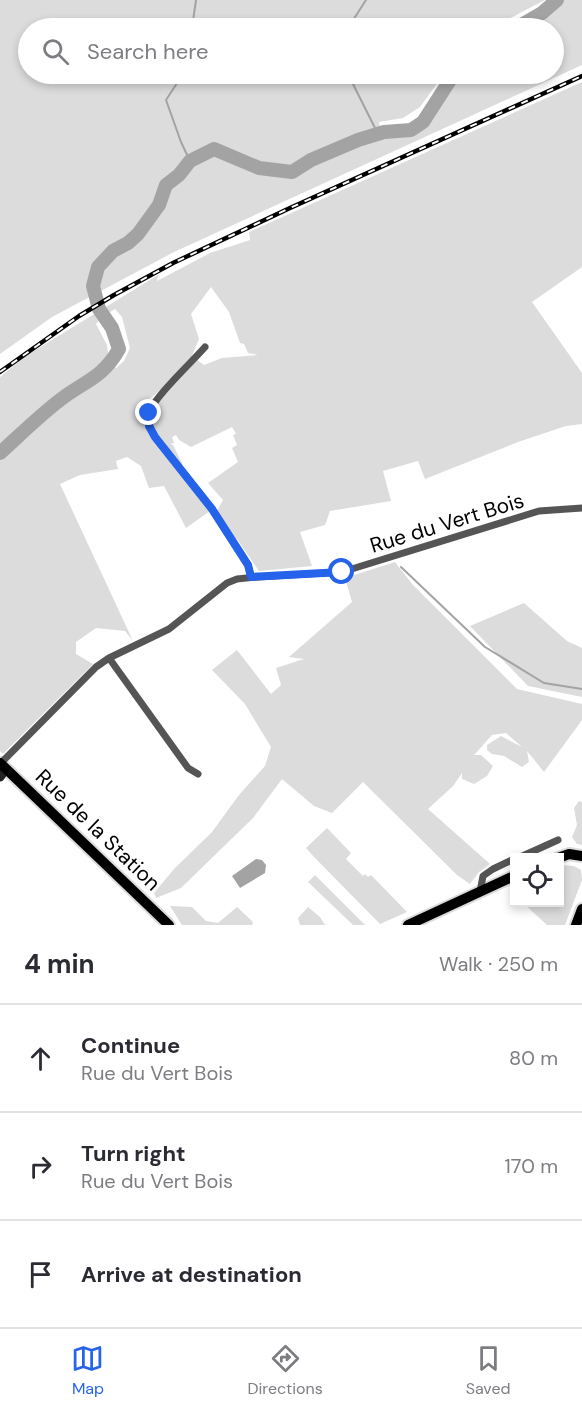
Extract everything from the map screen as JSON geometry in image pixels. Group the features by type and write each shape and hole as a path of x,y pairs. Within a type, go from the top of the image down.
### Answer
{"main road":[{"name":"Rue de la Station","path":"2,769 169,925"},
{"path":"564,856 569,854 582,856"},
{"path":"408,925 510,878"},
{"path":"576,925 582,909"}],"street":[{"path":"205,347 155,402 149,413 149,426 155,437 212,509 248,565 251,577"},
{"name":"Rue du Vert Bois","path":"2,769 96,667 109,658 169,629 227,583 251,577 342,572 529,514 582,508"},
{"path":"109,658 188,768 198,774"},
{"path":"528,853 558,840"},
{"path":"480,892 483,876 510,861"}],"shaded area":[{"path":"0,0 545,0 510,18 18,18 18,84 437,84 420,107 403,118 379,122 386,137 412,132 426,124 452,84 541,84 174,252 52,317 0,354"},
{"path":"562,0 582,0 582,65 564,73 564,18 542,18"},
{"path":"582,82 582,267 532,302 582,373 582,424 566,426 518,442 425,479 418,461 383,471 391,501 330,511 325,525 300,532 312,566 259,571 216,513 223,500 208,483 238,462 232,448 237,445 233,435 236,434 232,427 191,447 179,440 176,435 172,437 174,443 170,444 173,445 183,465 178,463 151,427 148,432 153,440 198,492 210,511 186,528 164,486 149,488 141,466 127,457 116,461 118,469 80,475 60,484 133,641 125,631 96,628 76,642 76,654 93,664 3,754 0,751 0,377 24,357 158,275 157,281 210,253 250,240 249,232","holes":["211,287 229,312 240,343 244,344 248,353 258,355 222,358 204,365 197,360 146,410 145,419 137,416 144,403 164,387 191,358 199,339 191,314","115,309 122,317 130,348 124,361 116,368 109,361 107,345 96,324"]},
{"path":"395,562 413,585 517,689 582,704 582,720 544,772 527,751 529,762 522,767 504,756 492,754 487,750 487,745 501,736 522,747 506,733 492,735 474,755 481,755 493,766 487,776 474,784 462,779 462,773 453,786 428,809 490,864 479,872 470,884 457,875 363,782 332,813 314,806 282,779 253,818 181,888 156,898 154,893 174,869 212,832 239,795 265,766 271,747 245,704 212,670 237,650 271,694 281,685 276,668 304,659 289,657 352,602 345,578"},
{"path":"524,603 567,641 582,648 582,697 528,686 470,626"},
{"path":"579,801 582,802 582,845 577,844 572,837 577,825 574,808"},
{"path":"327,828 351,853 346,859 363,876 371,875 407,912 380,924 314,857 306,848"},
{"path":"256,859 262,860 266,865 265,873 240,888 232,876"},
{"path":"564,865 574,866 581,870 582,880 565,925 547,925 527,907 564,907"},
{"path":"315,875 365,925 353,925 308,882"},
{"path":"170,906 192,907 206,921 218,923 237,907 253,922 252,925 182,925"},
{"path":"308,907 320,917 325,925 300,925 298,918"}],"waterway":[{"path":"193,18 196,0"},
{"path":"354,18 366,0"},
{"path":"533,18 557,0"},
{"path":"176,84 166,100 190,161"},
{"path":"353,84 378,134"},
{"path":"0,453 45,412 92,379 113,359 119,349 112,328 99,309 93,286 98,267 113,251 128,243 138,234 159,205 166,185 179,175 190,161 214,149 259,168 292,172 311,160 358,140 384,132 411,130 423,122 448,84"},
{"path":"401,567 485,647 544,683 582,689"}],"railway":[{"path":"0,372 79,316 173,263 582,76"}],"route":[{"path":"149,413 149,426 155,437 212,509 248,565 251,577 342,572"}]}
